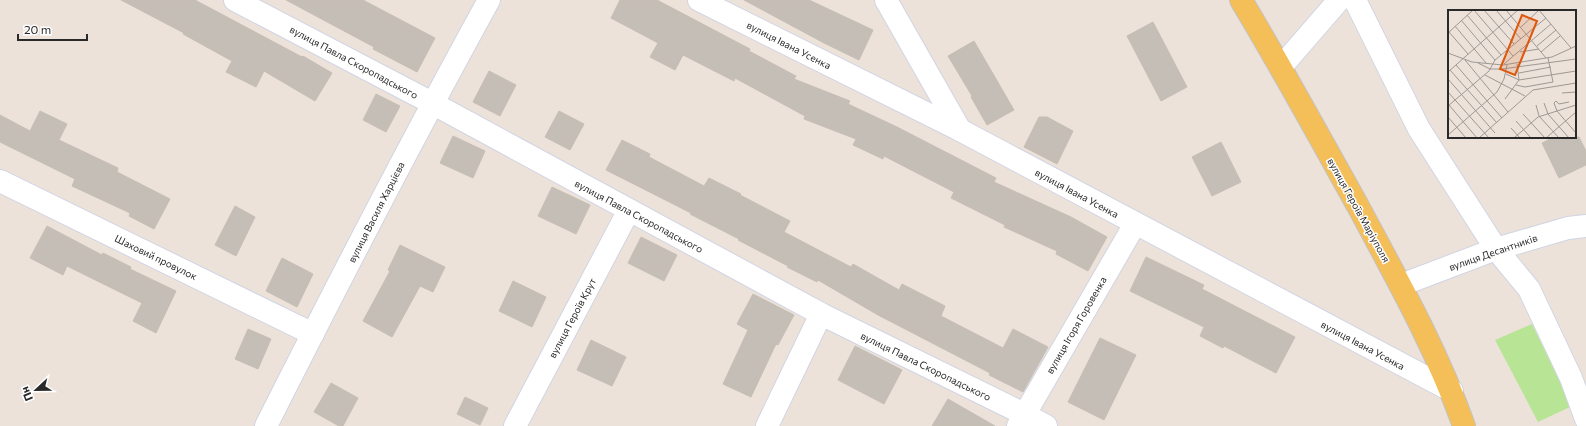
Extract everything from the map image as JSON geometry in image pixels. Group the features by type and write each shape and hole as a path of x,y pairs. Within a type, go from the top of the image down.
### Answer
{"main road":[{"name":"вулиця Героїв Маріуполя","path":"1241,0 1281,67 1401,285 1452,391 1464,426"}],"street":[{"name":"вулиця Павла Скоропадського","path":"235,0 1021,420 1046,426"},
{"name":"вулиця Василя Харцієва","path":"266,426 312,334 432,104 490,0"},
{"name":"вулиця Івана Усенка","path":"699,0 960,130 1452,391"},
{"path":"886,0 960,130"},
{"path":"1281,67 1339,0"},
{"path":"1355,0 1420,129 1496,249 1530,289 1571,378 1586,419"},
{"name":"Шаховий провулок","path":"0,181 312,334"},
{"name":"вулиця Героїв Крут","path":"515,426 629,210"},
{"name":"вулиця Ігоря Горовенка","path":"1021,420 1135,224"},
{"name":"вулиця Десантників","path":"1401,285 1496,249 1568,228 1586,226"},
{"path":"767,426 821,314"}],"green space":[{"path":"1532,324 1572,406 1538,422 1495,340"}],"building":[{"path":"121,0 195,0 302,57 303,56 332,73 315,101 264,71 256,87 226,72 232,61 183,34 184,33"},
{"path":"286,0 363,0 435,38 417,72"},
{"path":"620,0 657,0 750,49 749,51 796,76 794,79 850,101 848,104 897,127 996,178 994,182 1071,217 1107,237 1088,271 1056,254 1057,251 1004,227 1005,225 951,198 954,192 884,156 883,159 853,145 856,139 804,119 805,116 735,78 734,81 683,55 675,70 650,57 658,43 611,18"},
{"path":"744,0 809,0 873,30 859,60"},
{"path":"1153,22 1187,87 1161,101 1127,36"},
{"path":"974,41 1014,110 987,125 971,97 972,96 948,56"},
{"path":"489,71 516,85 500,116 473,102"},
{"path":"376,94 400,106 386,132 363,120"},
{"path":"40,111 67,124 59,140 118,168 117,172 170,199 154,229 129,216 130,213 72,186 75,179 0,142 0,115 30,131"},
{"path":"559,111 584,124 570,150 545,137"},
{"path":"1039,117 1047,117 1073,131 1057,164 1024,147"},
{"path":"453,136 485,151 473,178 440,163"},
{"path":"1579,137 1586,151 1586,165 1559,178 1542,143 1552,138"},
{"path":"622,140 650,154 649,157 704,186 709,178 741,194 740,195 790,221 784,232 851,267 853,264 899,290 902,284 945,306 941,316 1003,348 1013,329 1048,347 1023,392 989,375 990,373 878,315 818,280 817,282 787,267 788,266 738,240 739,239 690,214 691,213 606,170"},
{"path":"1221,142 1241,182 1212,196 1192,157"},
{"path":"552,187 590,205 576,234 538,216"},
{"path":"235,206 255,217 236,256 215,245"},
{"path":"47,226 176,291 156,333 133,321 142,303 67,266 63,275 30,258"},
{"path":"641,237 677,255 664,281 628,263"},
{"path":"400,245 445,267 433,292 420,286 392,337 363,321 390,271 388,270"},
{"path":"1146,257 1204,285 1202,289 1295,337 1276,373 1224,346 1223,348 1200,336 1204,327 1130,291"},
{"path":"282,258 313,274 297,307 266,291"},
{"path":"513,281 546,297 532,327 499,311"},
{"path":"753,294 794,315 778,345 776,344 751,397 723,384 748,330 737,324"},
{"path":"248,329 271,339 258,369 235,359"},
{"path":"1100,338 1136,355 1104,420 1068,402"},
{"path":"591,340 626,357 612,386 577,370"},
{"path":"855,346 902,370 884,404 838,380"},
{"path":"331,383 358,398 343,426 339,426 314,412"},
{"path":"465,397 488,408 480,425 457,414"},
{"path":"948,399 995,426 932,426"}]}
